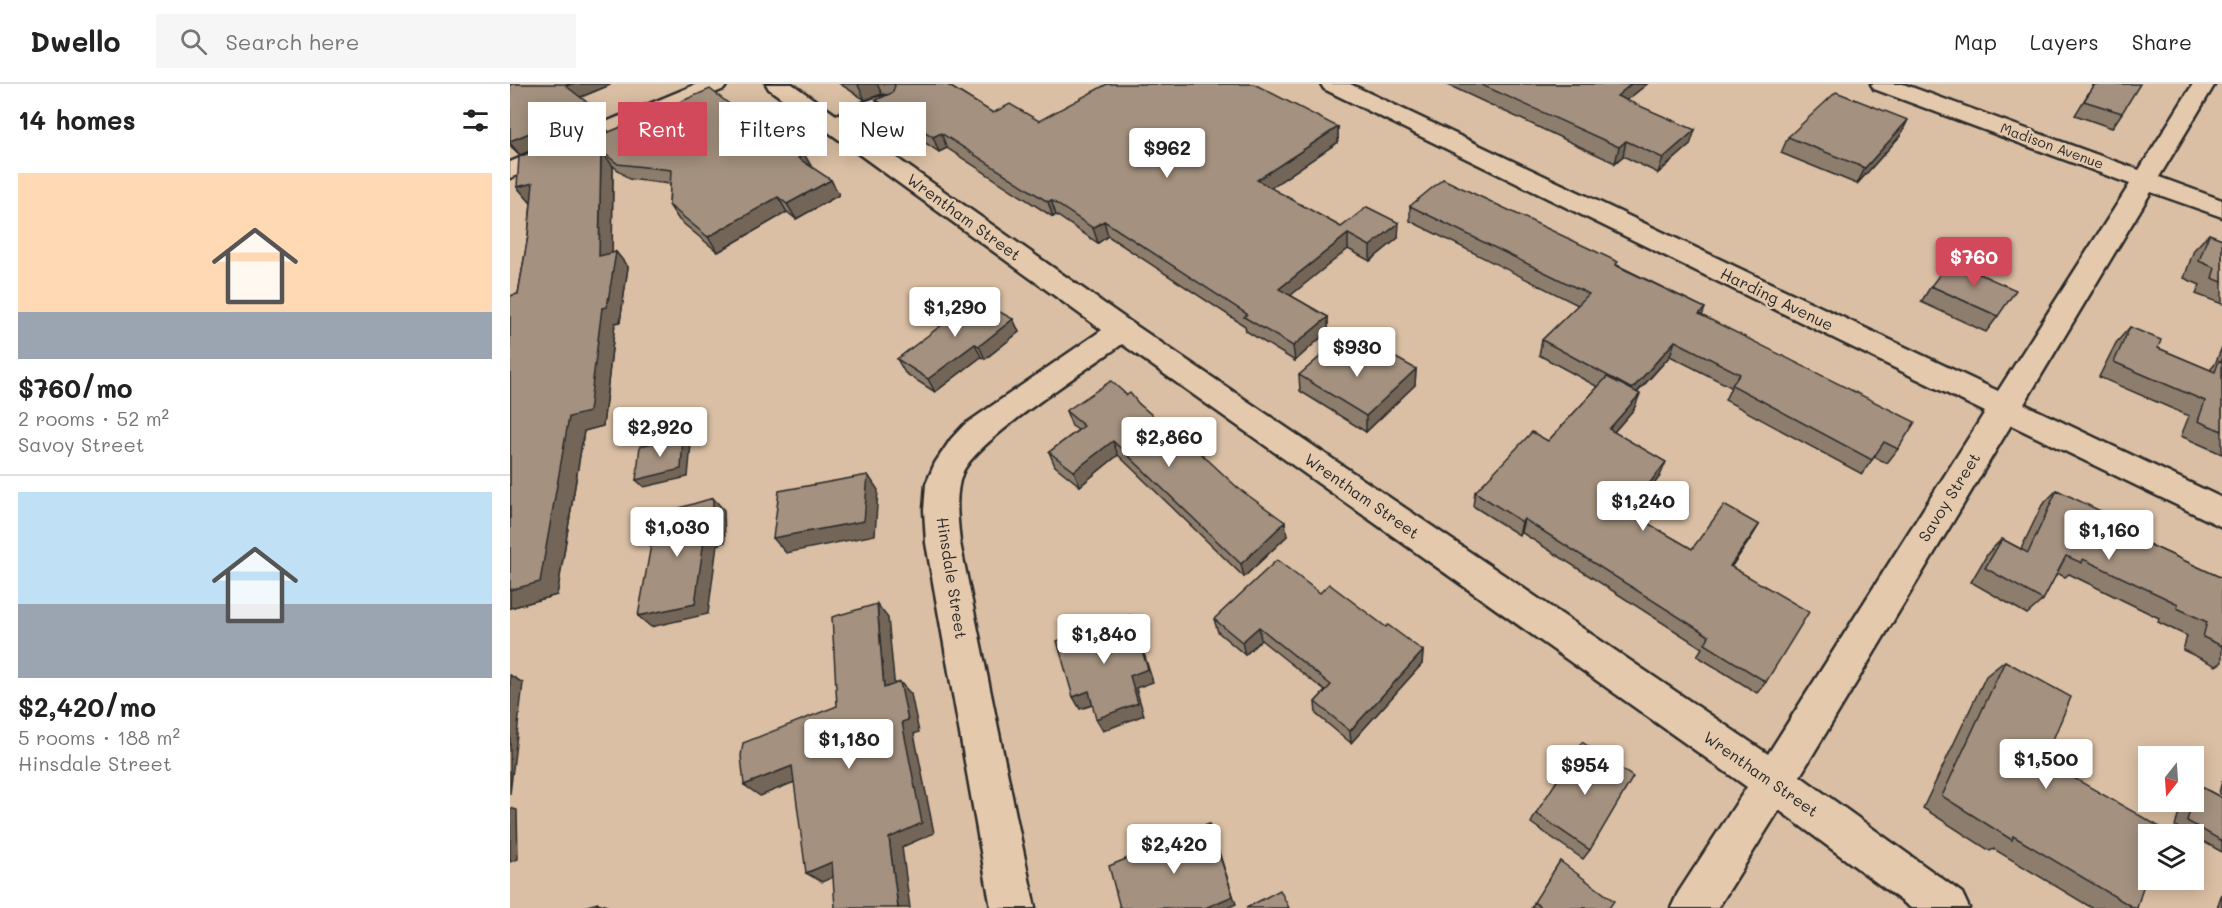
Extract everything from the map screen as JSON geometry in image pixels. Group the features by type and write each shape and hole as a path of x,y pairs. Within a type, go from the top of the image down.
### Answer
{"street":[{"path":"510,171 716,84"},
{"name":"Wrentham Street","path":"777,84 1122,330 1773,782 1947,908"},
{"name":"Harding Avenue","path":"1332,84 2222,513"},
{"name":"Madison Avenue","path":"1882,84 2222,209"},
{"name":"Savoy Street","path":"1693,908 2204,84"},
{"path":"834,124 839,122"},
{"name":"Hinsdale Street","path":"1013,908 943,543 939,494 945,473 957,452 975,434 1122,330"}],"building":[{"path":"510,84 571,84 566,86 587,102 528,102 528,134 510,141"},
{"path":"894,84 946,84 993,113 1010,104 1039,121 1107,84 1254,84 1338,127 1257,180 1341,227 1367,207 1399,223 1370,246 1348,234 1279,289 1328,317 1293,346 1244,317 1247,314 1104,221 1093,228 1051,200 1048,202 941,133 933,137 926,132 926,102 879,102 876,100 892,93"},
{"path":"1480,84 1631,84 1617,96 1695,130 1663,158 1626,141 1619,147"},
{"path":"2095,84 2140,84 2122,113 2084,101"},
{"path":"710,89 727,102 719,102 719,156 801,156 798,158 831,180 787,204 778,197 708,237 669,205 671,170 618,164 606,155 606,133 618,128 618,156 707,156 707,102 679,102"},
{"path":"1836,92 1908,120 1865,168 1788,137"},
{"path":"528,153 528,156 601,156 599,256 616,252 607,307 602,308 589,412 569,417 540,582 510,590 510,296 518,294 528,236 533,183 517,187 519,157"},
{"path":"1443,179 1618,262 1615,265 1705,308 1699,314 1915,422 1898,449 1884,442 1872,460 1732,385 1740,374 1675,341 1632,389 1542,340 1589,294 1410,206"},
{"path":"2209,234 2222,239 2222,282 2212,278 2215,268 2199,261"},
{"path":"1950,261 2016,290 1998,316 1931,286"},
{"path":"976,299 1013,319 979,346 975,344 928,379 897,359"},
{"path":"2130,327 2161,340 2158,348 2215,372 2219,361 2222,362 2222,431 2198,421 2205,401 2114,362"},
{"path":"1336,343 1376,366 1389,354 1416,369 1366,416 1299,375"},
{"path":"1607,377 1640,394 1609,429 1666,462 1631,507 1638,511 1635,516 1692,549 1724,505 1759,525 1730,566 1809,612 1766,682 1705,644 1709,636 1524,519 1522,522 1475,492 1532,432 1548,441"},
{"path":"1111,381 1127,395 1130,393 1139,404 1177,436 1180,434 1238,488 1285,522 1241,564 1113,441 1074,471 1049,452 1084,426 1066,411"},
{"path":"683,436 681,469 636,480 640,446"},
{"path":"868,475 864,521 773,538 779,491"},
{"path":"2057,490 2123,522 2120,531 2222,578 2222,646 2203,637 2207,622 2177,608 2178,604 2083,559 2082,563 2066,556 2043,600 1985,568 2002,539 2028,553"},
{"path":"713,498 713,531 705,533 695,604 638,616 651,545 658,543 659,514"},
{"path":"1277,560 1320,593 1329,584 1386,627 1388,625 1423,651 1350,731 1315,702 1331,685 1259,627 1242,642 1214,619"},
{"path":"877,604 884,688 900,682 908,720 902,722 922,823 889,838 898,908 835,908 832,862 806,873 792,766 744,785 741,756 743,743 837,706 832,617"},
{"path":"1130,615 1148,669 1130,676 1138,703 1096,719 1089,691 1073,697 1057,641"},
{"path":"2005,661 2071,697 2044,761 2155,824 2138,824 2138,890 2142,890 2137,908 2013,836 2012,840 1942,796"},
{"path":"1582,742 1633,777 1590,850 1536,813"},
{"path":"2204,788 2222,798 2222,841 2204,831 2204,824 2192,824 2187,821 2189,812 2204,812"},
{"path":"1209,824 1233,896 1205,908 1120,908 1109,866"},
{"path":"1560,861 1614,901 1609,908 1542,908 1534,902"},
{"path":"1280,890 1289,908 1246,908"},
{"path":"598,903 598,908 580,908"}]}
